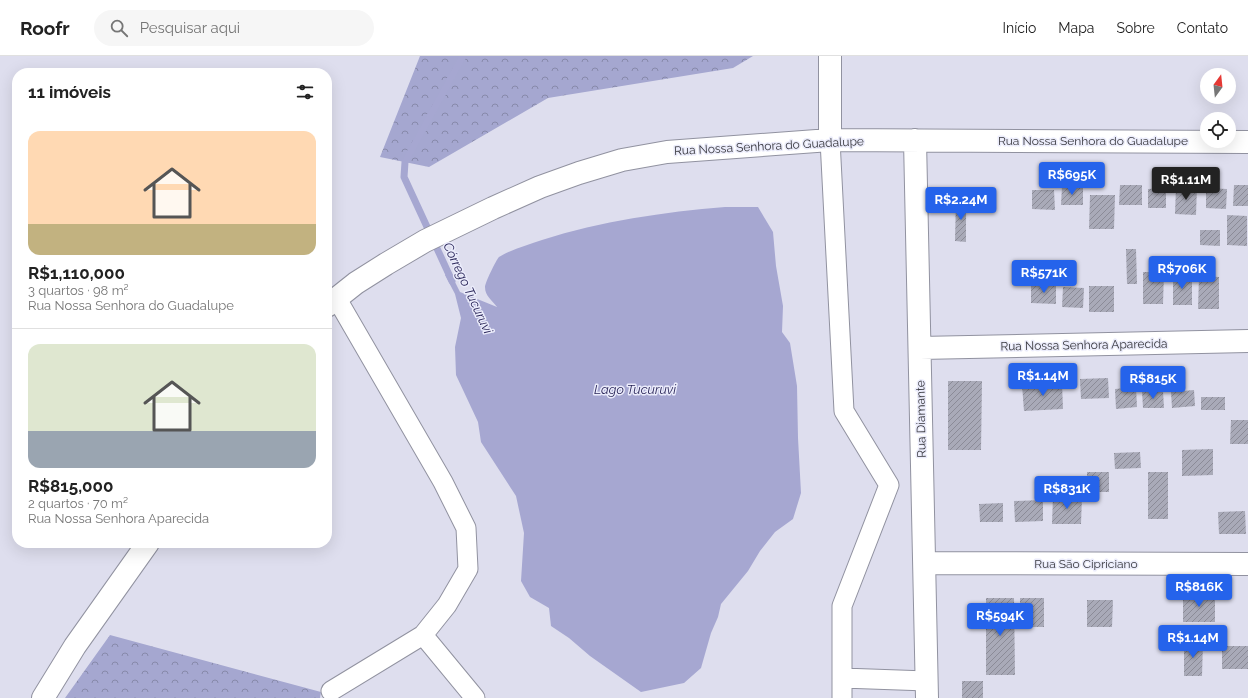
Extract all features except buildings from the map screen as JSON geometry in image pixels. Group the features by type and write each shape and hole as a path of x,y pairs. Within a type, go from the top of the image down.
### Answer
{"street":[{"path":"830,56 830,140 844,411 889,485 842,606 842,698"},
{"name":"Rua Nossa Senhora do Guadalupe","path":"332,302 368,275 434,237 540,186 622,160 667,152 830,140 1248,142"},
{"name":"Rua Diamante","path":"915,140 927,690"},
{"path":"331,691 423,635 447,606 468,569 466,528 443,482 332,302"},
{"name":"Rua Nossa Senhora Aparecida","path":"920,348 1248,341"},
{"path":"43,698 75,646 144,548"},
{"name":"Rua São Cipriciano","path":"925,563 1248,564"},
{"path":"423,635 475,698"},
{"path":"842,678 927,690"}],"green space":[{"path":"420,56 753,56 733,68 548,98 429,167 380,157"},
{"path":"110,635 321,692 320,698 65,698"}],"water":[{"name":"Lago Tucuruvi","path":"725,207 758,207 773,232 776,266 783,306 782,332 790,343 797,386 801,493 793,519 775,532 760,551 748,571 721,604 701,668 684,683 641,692 551,626 549,608 530,597 521,581 524,533 516,496 481,442 478,422 456,375 455,347 461,318 455,294 445,275 450,272 460,292 497,307 486,293 485,285 499,257 520,247 564,233 633,218"}],"waterway":[{"name":"Córrego Tucuruvi","path":"452,281 404,177 405,162 463,56"}]}
